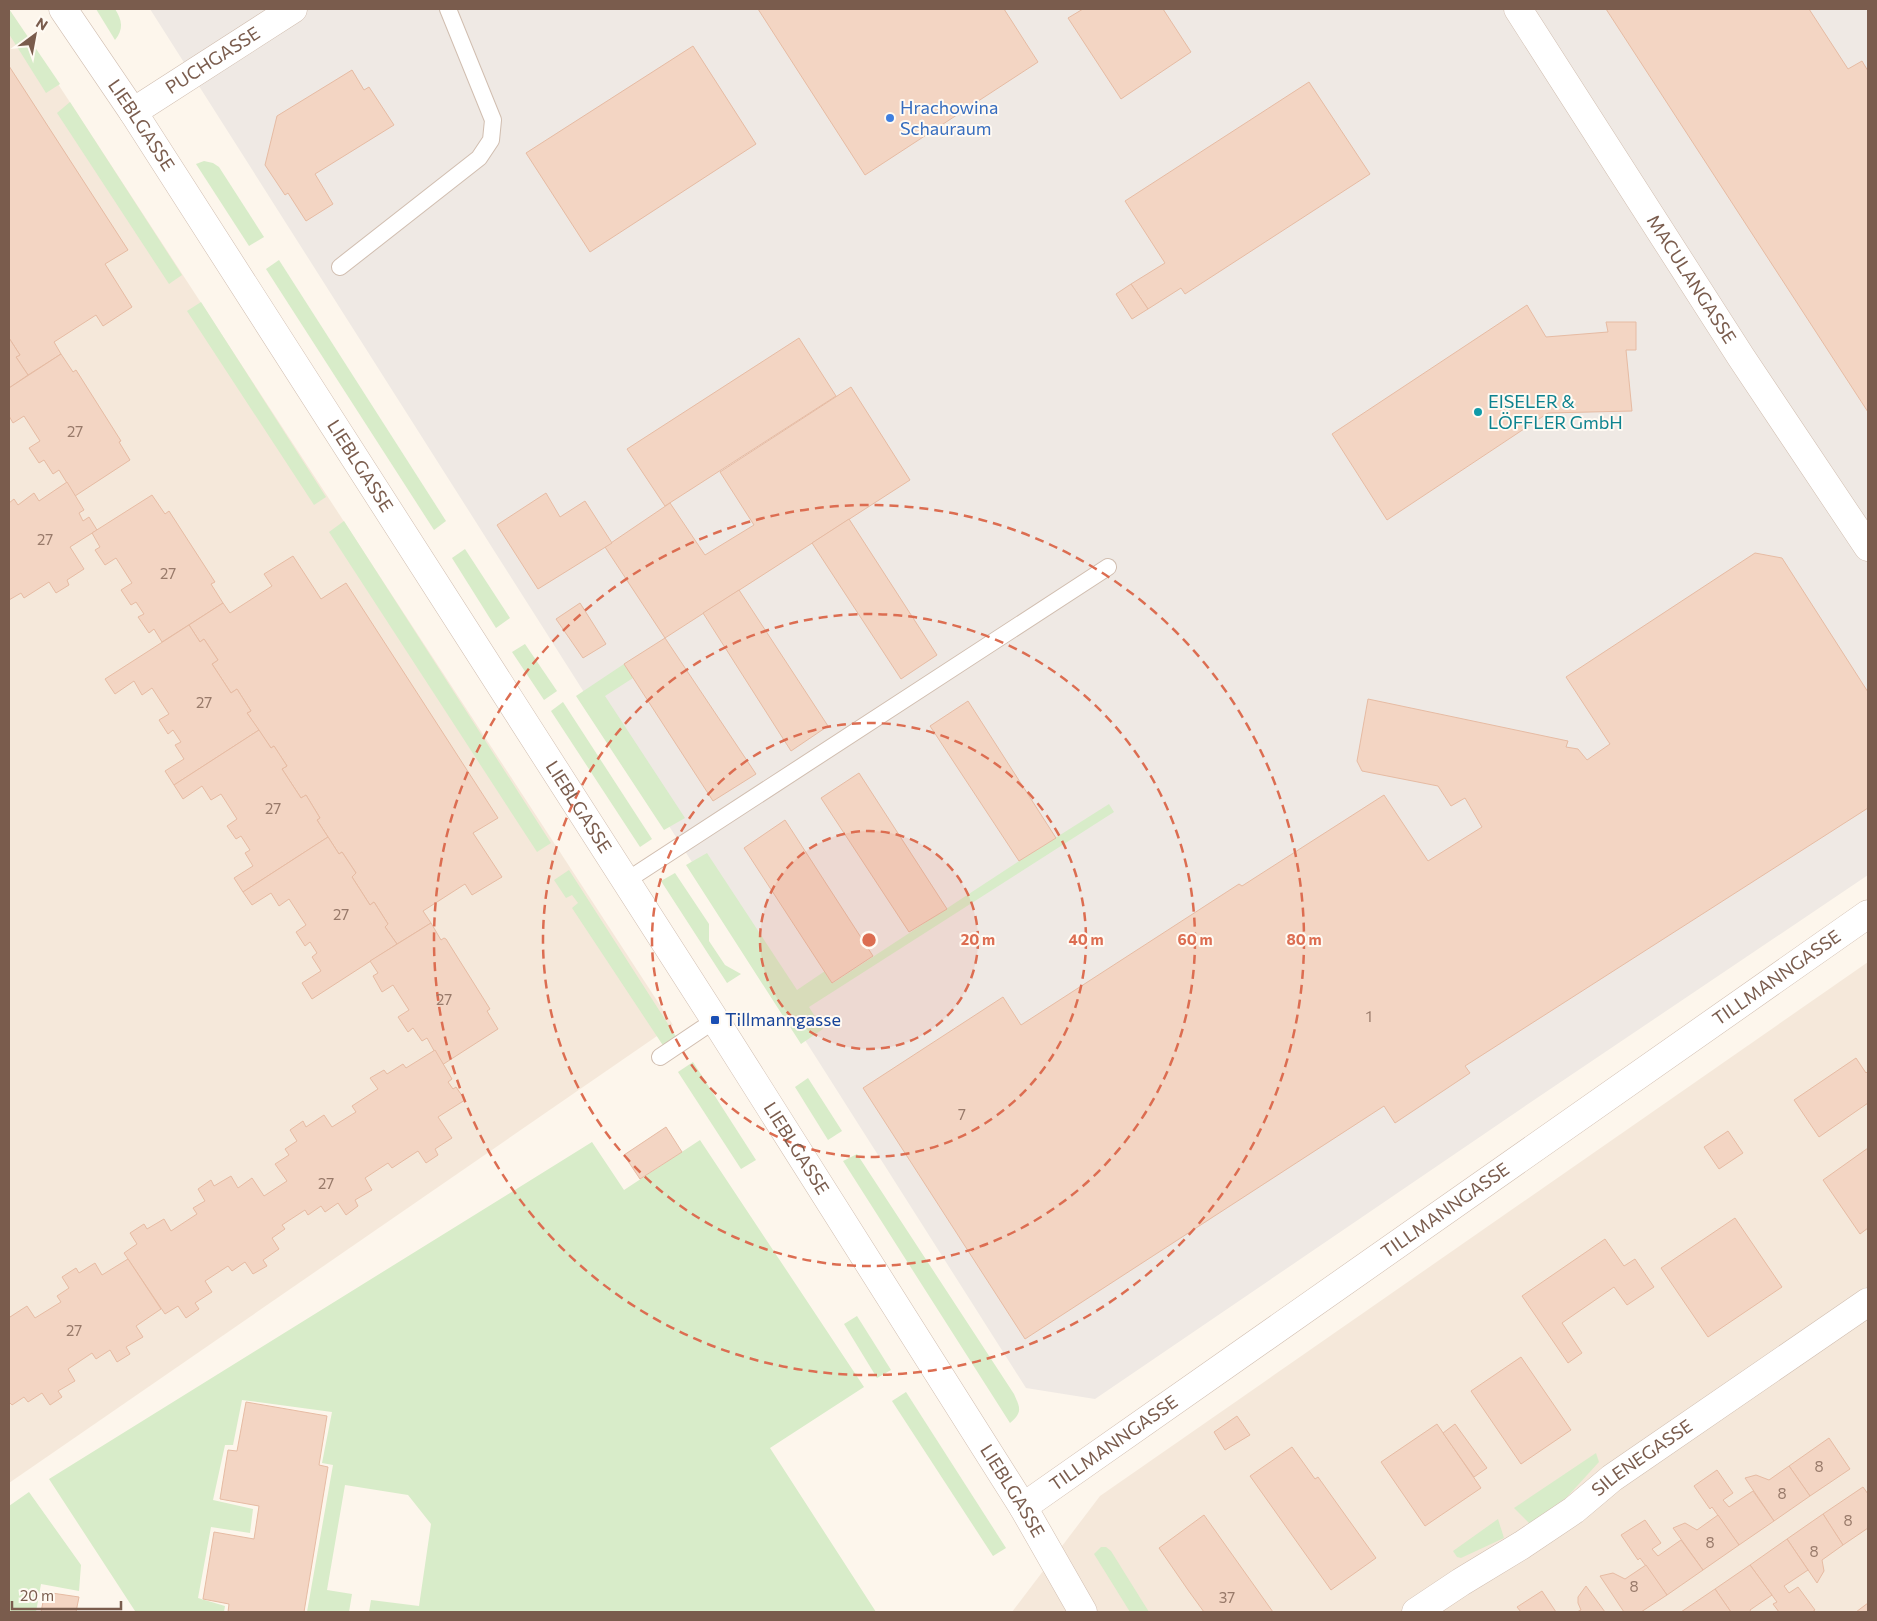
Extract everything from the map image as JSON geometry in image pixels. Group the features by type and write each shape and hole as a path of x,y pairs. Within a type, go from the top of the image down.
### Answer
{"street":[{"name":"LIEBLGASSE","path":"63,9 133,112 715,1020 1023,1507 1084,1612"},
{"name":"PUCHGASSE","path":"133,112 293,9"},
{"name":"MACULANGASSE","path":"1518,9 1741,357 1868,547"},
{"name":"TILLMANNGASSE","path":"1023,1507 1868,914"},
{"name":"SILENEGASSE","path":"1416,1612 1574,1510 1612,1478 1868,1302"}],"lane":[{"path":"340,267 479,158 491,140 493,120 448,9"},
{"path":"626,881 1108,567"},
{"path":"660,1057 715,1020"}],"shaded area":[{"path":"9,9 673,1025 9,1483"},
{"path":"150,9 1868,9 1868,875 1095,1399 1026,1388"},
{"path":"1868,962 1868,1612 1012,1612 1100,1496"}],"green space":[{"path":"9,9 60,84 46,93 9,34"},
{"path":"96,9 115,9 121,28 115,40"},
{"path":"70,102 182,275 169,284 57,113"},
{"path":"204,161 219,167 264,237 249,246 196,164"},
{"path":"279,260 446,521 434,530 266,269"},
{"path":"201,302 326,497 314,505 187,311"},
{"path":"344,521 551,843 537,852 329,532"},
{"path":"465,549 510,618 496,628 452,558"},
{"path":"525,644 557,691 544,700 512,652"},
{"path":"624,664 633,678 605,696 685,818 664,830 576,696"},
{"path":"563,702 652,839 640,847 551,711"},
{"path":"1109,804 1114,812 809,1007 823,1029 801,1044 686,865 707,853 797,990 825,971 833,983"},
{"path":"569,870 677,1038 664,1047 572,908 578,903 572,895 566,898 554,880"},
{"path":"675,873 709,924 709,941 725,965 741,974 727,983 661,881"},
{"path":"693,1062 756,1160 741,1169 678,1072"},
{"path":"808,1078 842,1131 828,1140 795,1087"},
{"path":"700,1140 864,1387 770,1448 876,1612 369,1612 371,1600 419,1606 431,1524 408,1495 345,1485 327,1590 352,1594 349,1612 307,1612 333,1465 322,1463 332,1412 242,1400 233,1445 225,1445 213,1500 253,1509 250,1533 211,1527 198,1598 225,1606 224,1612 135,1611 49,1479 592,1142 624,1190"},
{"path":"857,1154 1014,1394 1018,1403 1019,1413 1010,1423 843,1161"},
{"path":"857,1316 891,1370 877,1378 844,1324"},
{"path":"906,1392 1006,1548 993,1556 892,1401"},
{"path":"1596,1453 1599,1462 1567,1497 1530,1524 1514,1508"},
{"path":"29,1492 81,1565 79,1591 41,1584 36,1612 9,1612 9,1506"},
{"path":"1498,1519 1504,1538 1461,1558 1457,1557 1453,1551"},
{"path":"1101,1547 1106,1547 1111,1551 1149,1612 1130,1612 1094,1554"}],"building":[{"name":"Hrachowina Schauraum","path":"758,9 1004,9 1038,62 865,175"},
{"path":"1083,9 1163,9 1191,52 1121,99 1068,18"},
{"path":"1606,9 1809,9 1848,69 1862,61 1868,71 1868,412"},
{"path":"693,46 756,144 590,252 526,153"},
{"path":"9,66 128,250 105,264 132,307 103,326 96,315 54,342 61,354 28,375 16,357 20,355 9,338"},
{"path":"352,70 364,90 369,87 394,125 315,174 333,204 306,221 288,193 285,195 265,165 277,116"},
{"path":"1309,82 1370,174 1185,294 1181,288 1148,309 1131,284 1165,263 1125,201"},
{"path":"1131,284 1148,309 1132,319 1116,294"},
{"name":"EISELER & LÖFFLER GmbH","path":"1527,305 1546,337 1608,332 1606,322 1636,322 1636,350 1626,350 1632,411 1548,413 1387,520 1332,434"},
{"path":"9,338 20,355 16,357 28,375 9,388"},
{"path":"799,338 836,396 665,506 627,449"},
{"path":"61,354 73,372 76,370 121,441 119,442 130,460 75,496 59,470 53,474 44,460 39,463 29,448 40,441 24,416 13,423 9,416 9,388"},
{"path":"851,387 910,480 665,638 605,547 670,503 705,555 754,525 720,472"},
{"path":"67,482 84,510 79,513 83,521 89,517 97,530 70,547 84,569 67,580 69,585 56,593 49,582 24,598 21,593 9,600 9,503 14,499 18,505 34,493 39,501"},
{"path":"546,493 560,517 585,501 612,543 538,589 497,525"},
{"path":"152,495 165,514 169,511 215,582 211,584 223,603 162,642 154,629 149,633 138,617 144,614 136,602 131,605 121,590 132,583 116,558 105,565 95,550 100,547 92,533"},
{"path":"849,519 937,655 901,679 812,543"},
{"path":"1755,553 1782,558 1868,692 1868,808 1465,1066 1470,1073 1395,1123 1384,1106 1025,1339 863,1088 1003,997 1021,1025 1239,884 1242,886 1384,795 1428,861 1482,827 1465,798 1451,806 1438,786 1362,771 1357,761 1368,699 1568,741 1566,747 1578,749 1587,760 1610,744 1566,677"},
{"path":"293,556 321,599 346,583 498,818 473,833 502,877 472,895 465,884 423,911 431,923 397,944 385,927 388,924 374,902 370,905 352,877 356,873 342,852 339,854 317,820 320,818 306,795 301,798 282,769 287,766 274,746 271,748 247,713 251,711 237,689 231,693 212,664 218,660 204,639 200,642 189,625 223,603 230,613 272,586 264,574"},
{"path":"739,590 828,726 791,751 703,613"},
{"path":"580,603 606,644 583,658 556,619"},
{"path":"189,625 200,642 204,639 218,660 212,664 231,693 237,689 251,711 247,713 259,730 174,785 165,771 184,759 175,745 181,742 173,730 168,734 159,720 169,714 152,688 142,695 134,681 115,694 105,679"},
{"path":"665,638 756,774 713,801 624,664"},
{"path":"968,701 1056,838 1019,861 930,726"},
{"path":"259,730 271,748 274,746 287,766 282,769 301,798 306,795 320,818 317,820 328,837 243,892 234,878 253,866 245,853 250,850 241,836 236,839 227,826 237,819 221,794 211,800 202,786 183,799 174,785"},
{"path":"859,773 947,909 909,932 821,798"},
{"path":"785,820 873,956 832,983 744,848"},
{"path":"328,837 339,854 342,852 356,873 352,877 370,905 374,902 388,924 385,927 397,944 312,999 302,983 321,971 312,957 317,953 310,942 305,946 296,932 306,925 289,899 279,906 271,893 252,905 243,892"},
{"path":"431,923 441,940 446,939 490,1009 487,1011 498,1029 442,1065 427,1038 422,1041 413,1028 408,1032 398,1017 409,1010 393,985 382,992 373,976 378,973 370,961"},
{"path":"435,1050 452,1079 448,1082 453,1089 456,1087 465,1100 438,1117 452,1138 435,1149 438,1155 426,1163 418,1151 392,1168 388,1163 365,1178 372,1190 355,1200 358,1206 346,1215 338,1203 325,1212 321,1206 308,1215 305,1210 282,1225 285,1229 272,1238 279,1249 263,1260 267,1266 253,1274 245,1262 232,1271 228,1266 205,1281 212,1292 195,1303 199,1309 186,1318 178,1306 165,1314 124,1253 137,1244 130,1233 144,1224 147,1229 164,1219 171,1231 197,1214 193,1208 205,1201 198,1189 211,1180 214,1186 231,1176 238,1188 252,1178 264,1196 287,1181 275,1164 289,1155 285,1149 297,1141 290,1130 303,1121 306,1127 324,1115 332,1127 356,1112 352,1106 378,1089 370,1078 384,1070 387,1074 403,1064 406,1068"},
{"path":"1856,1058 1866,1073 1868,1071 1868,1103 1819,1137 1794,1100"},
{"path":"666,1127 682,1152 640,1179 624,1155"},
{"path":"1728,1131 1743,1153 1719,1169 1704,1147"},
{"path":"1868,1148 1868,1228 1860,1234 1823,1180"},
{"path":"1735,1218 1782,1287 1708,1337 1661,1268"},
{"path":"1605,1239 1624,1266 1635,1259 1654,1287 1627,1305 1614,1287 1562,1323 1582,1353 1568,1363 1522,1296"},
{"path":"128,1259 161,1309 136,1326 143,1337 126,1347 130,1354 117,1362 110,1350 96,1359 92,1353 68,1369 75,1381 58,1391 62,1397 50,1405 42,1393 28,1402 24,1397 12,1405 9,1402 9,1315 10,1317 27,1306 35,1318 61,1302 57,1296 69,1288 62,1277 76,1268 79,1273 95,1263 102,1275"},
{"path":"1521,1357 1571,1430 1521,1464 1471,1391"},
{"path":"246,1402 327,1416 319,1465 328,1467 304,1612 228,1612 229,1604 203,1599 214,1532 254,1539 259,1506 220,1499 228,1450 237,1451"},
{"path":"1237,1416 1250,1435 1225,1450 1214,1432"},
{"path":"1437,1424 1481,1488 1425,1526 1381,1462"},
{"path":"1455,1424 1487,1468 1474,1477 1443,1433"},
{"path":"1829,1438 1850,1469 1810,1496 1789,1466"},
{"path":"1292,1447 1315,1479 1318,1477 1376,1558 1331,1590 1250,1476"},
{"path":"1789,1466 1810,1496 1774,1521 1745,1478 1756,1475 1769,1480"},
{"path":"1717,1470 1733,1493 1723,1500 1729,1507 1753,1491 1774,1521 1739,1545 1712,1507 1710,1509 1694,1486"},
{"path":"1863,1487 1868,1494 1868,1528 1843,1545 1823,1514"},
{"path":"1823,1514 1843,1545 1822,1560 1824,1571 1817,1583 1787,1539"},
{"path":"1204,1515 1273,1612 1204,1612 1188,1590 1159,1548"},
{"path":"1718,1515 1739,1545 1703,1570 1673,1528 1685,1523 1697,1530"},
{"path":"1645,1520 1661,1543 1652,1549 1658,1556 1681,1540 1703,1570 1667,1595 1640,1558 1638,1560 1621,1535"},
{"path":"1787,1539 1808,1570 1784,1586 1789,1593 1798,1587 1815,1610 1812,1612 1779,1612 1773,1604 1777,1602 1750,1565"},
{"path":"1646,1565 1667,1595 1641,1612 1624,1612 1600,1576 1613,1573 1625,1579"},
{"path":"1750,1565 1772,1595 1750,1610 1751,1612 1731,1612 1715,1589"},
{"path":"1586,1586 1605,1612 1577,1612 1581,1610 1578,1597"},
{"path":"1715,1589 1731,1612 1681,1612"},
{"path":"1542,1591 1556,1612 1521,1612 1517,1607"},
{"path":"45,1592 79,1597 76,1612 41,1612"},
{"path":"1868,1603 1868,1612 1856,1612"}],"place":[{"name":"Hrachowina Schauraum","path":"890,118"},
{"name":"EISELER & LÖFFLER GmbH","path":"1478,412"},
{"name":"Tillmanngasse","path":"715,1020"}]}
